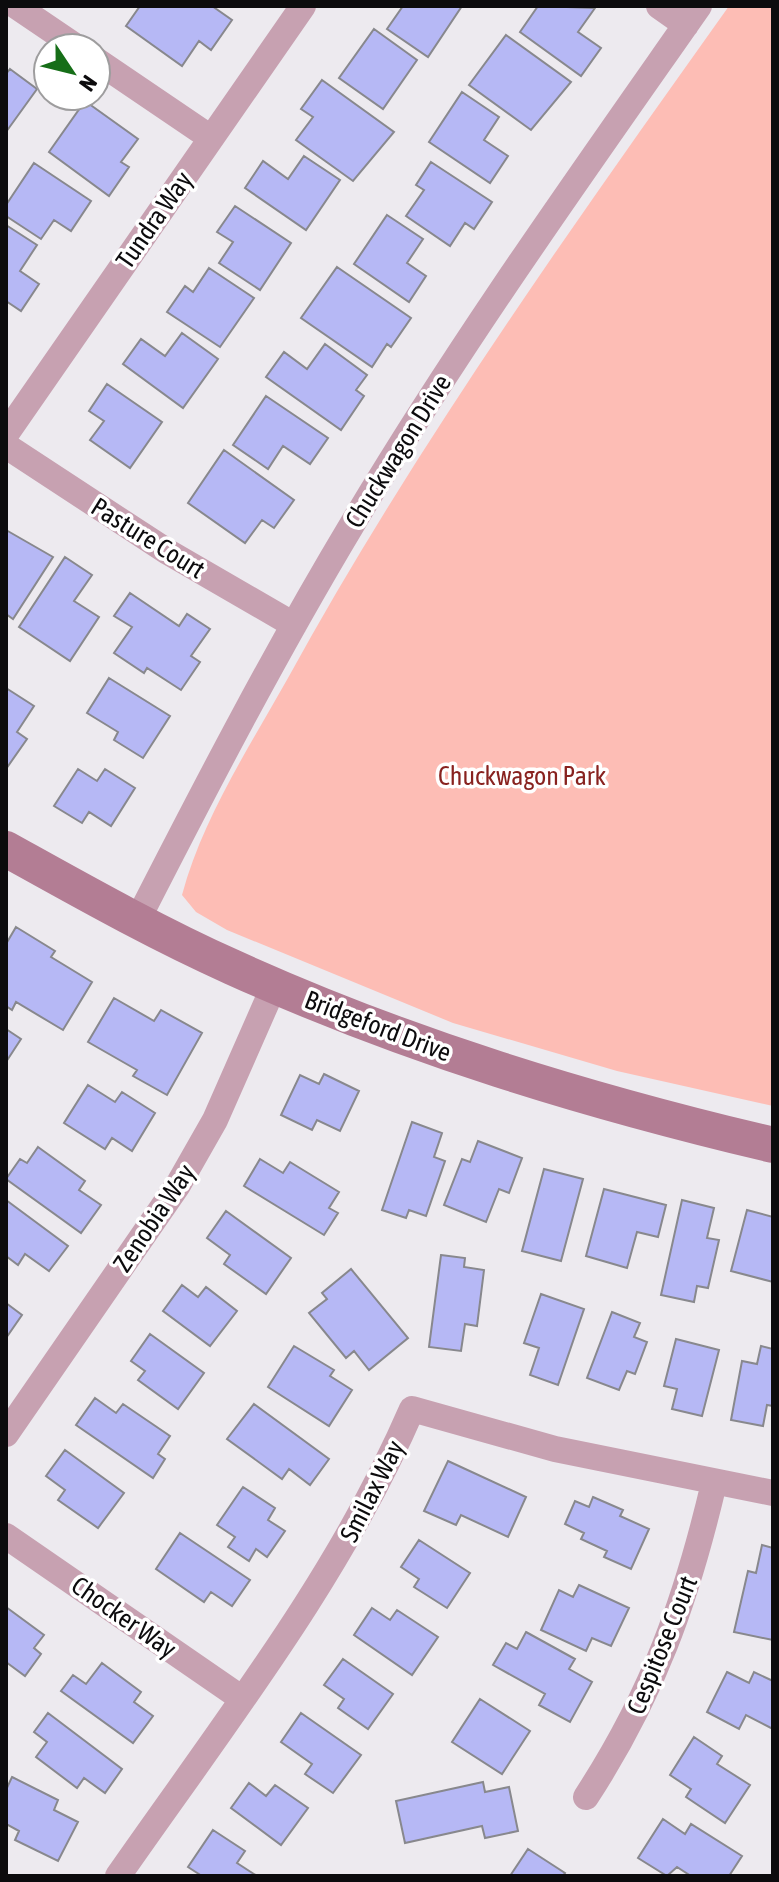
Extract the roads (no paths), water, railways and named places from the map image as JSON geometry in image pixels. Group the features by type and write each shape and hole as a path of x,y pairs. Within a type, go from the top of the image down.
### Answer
{"street":[{"path":"16,6 54,32"},
{"name":"Tundra Way","path":"6,434 303,6"},
{"path":"659,6 692,16"},
{"name":"Chuckwagon Drive","path":"137,921 294,625 452,363 692,16"},
{"path":"112,71 211,138"},
{"name":"Pasture Court","path":"6,446 168,552 294,625"},
{"name":"Bridgeford Drive","path":"6,849 137,921 274,986 393,1035 519,1078 647,1116 773,1145"},
{"name":"Zenobia Way","path":"6,1434 178,1185 215,1120 274,986"},
{"name":"Smilax Way","path":"118,1876 354,1528 412,1409 555,1449 773,1493"},
{"name":"Cespitose Court","path":"586,1797 636,1713 676,1623 694,1569 714,1483"},
{"name":"Chocker Way","path":"6,1536 241,1698"}],"park label":[{"name":"Chuckwagon Park","path":"522,776"}]}
